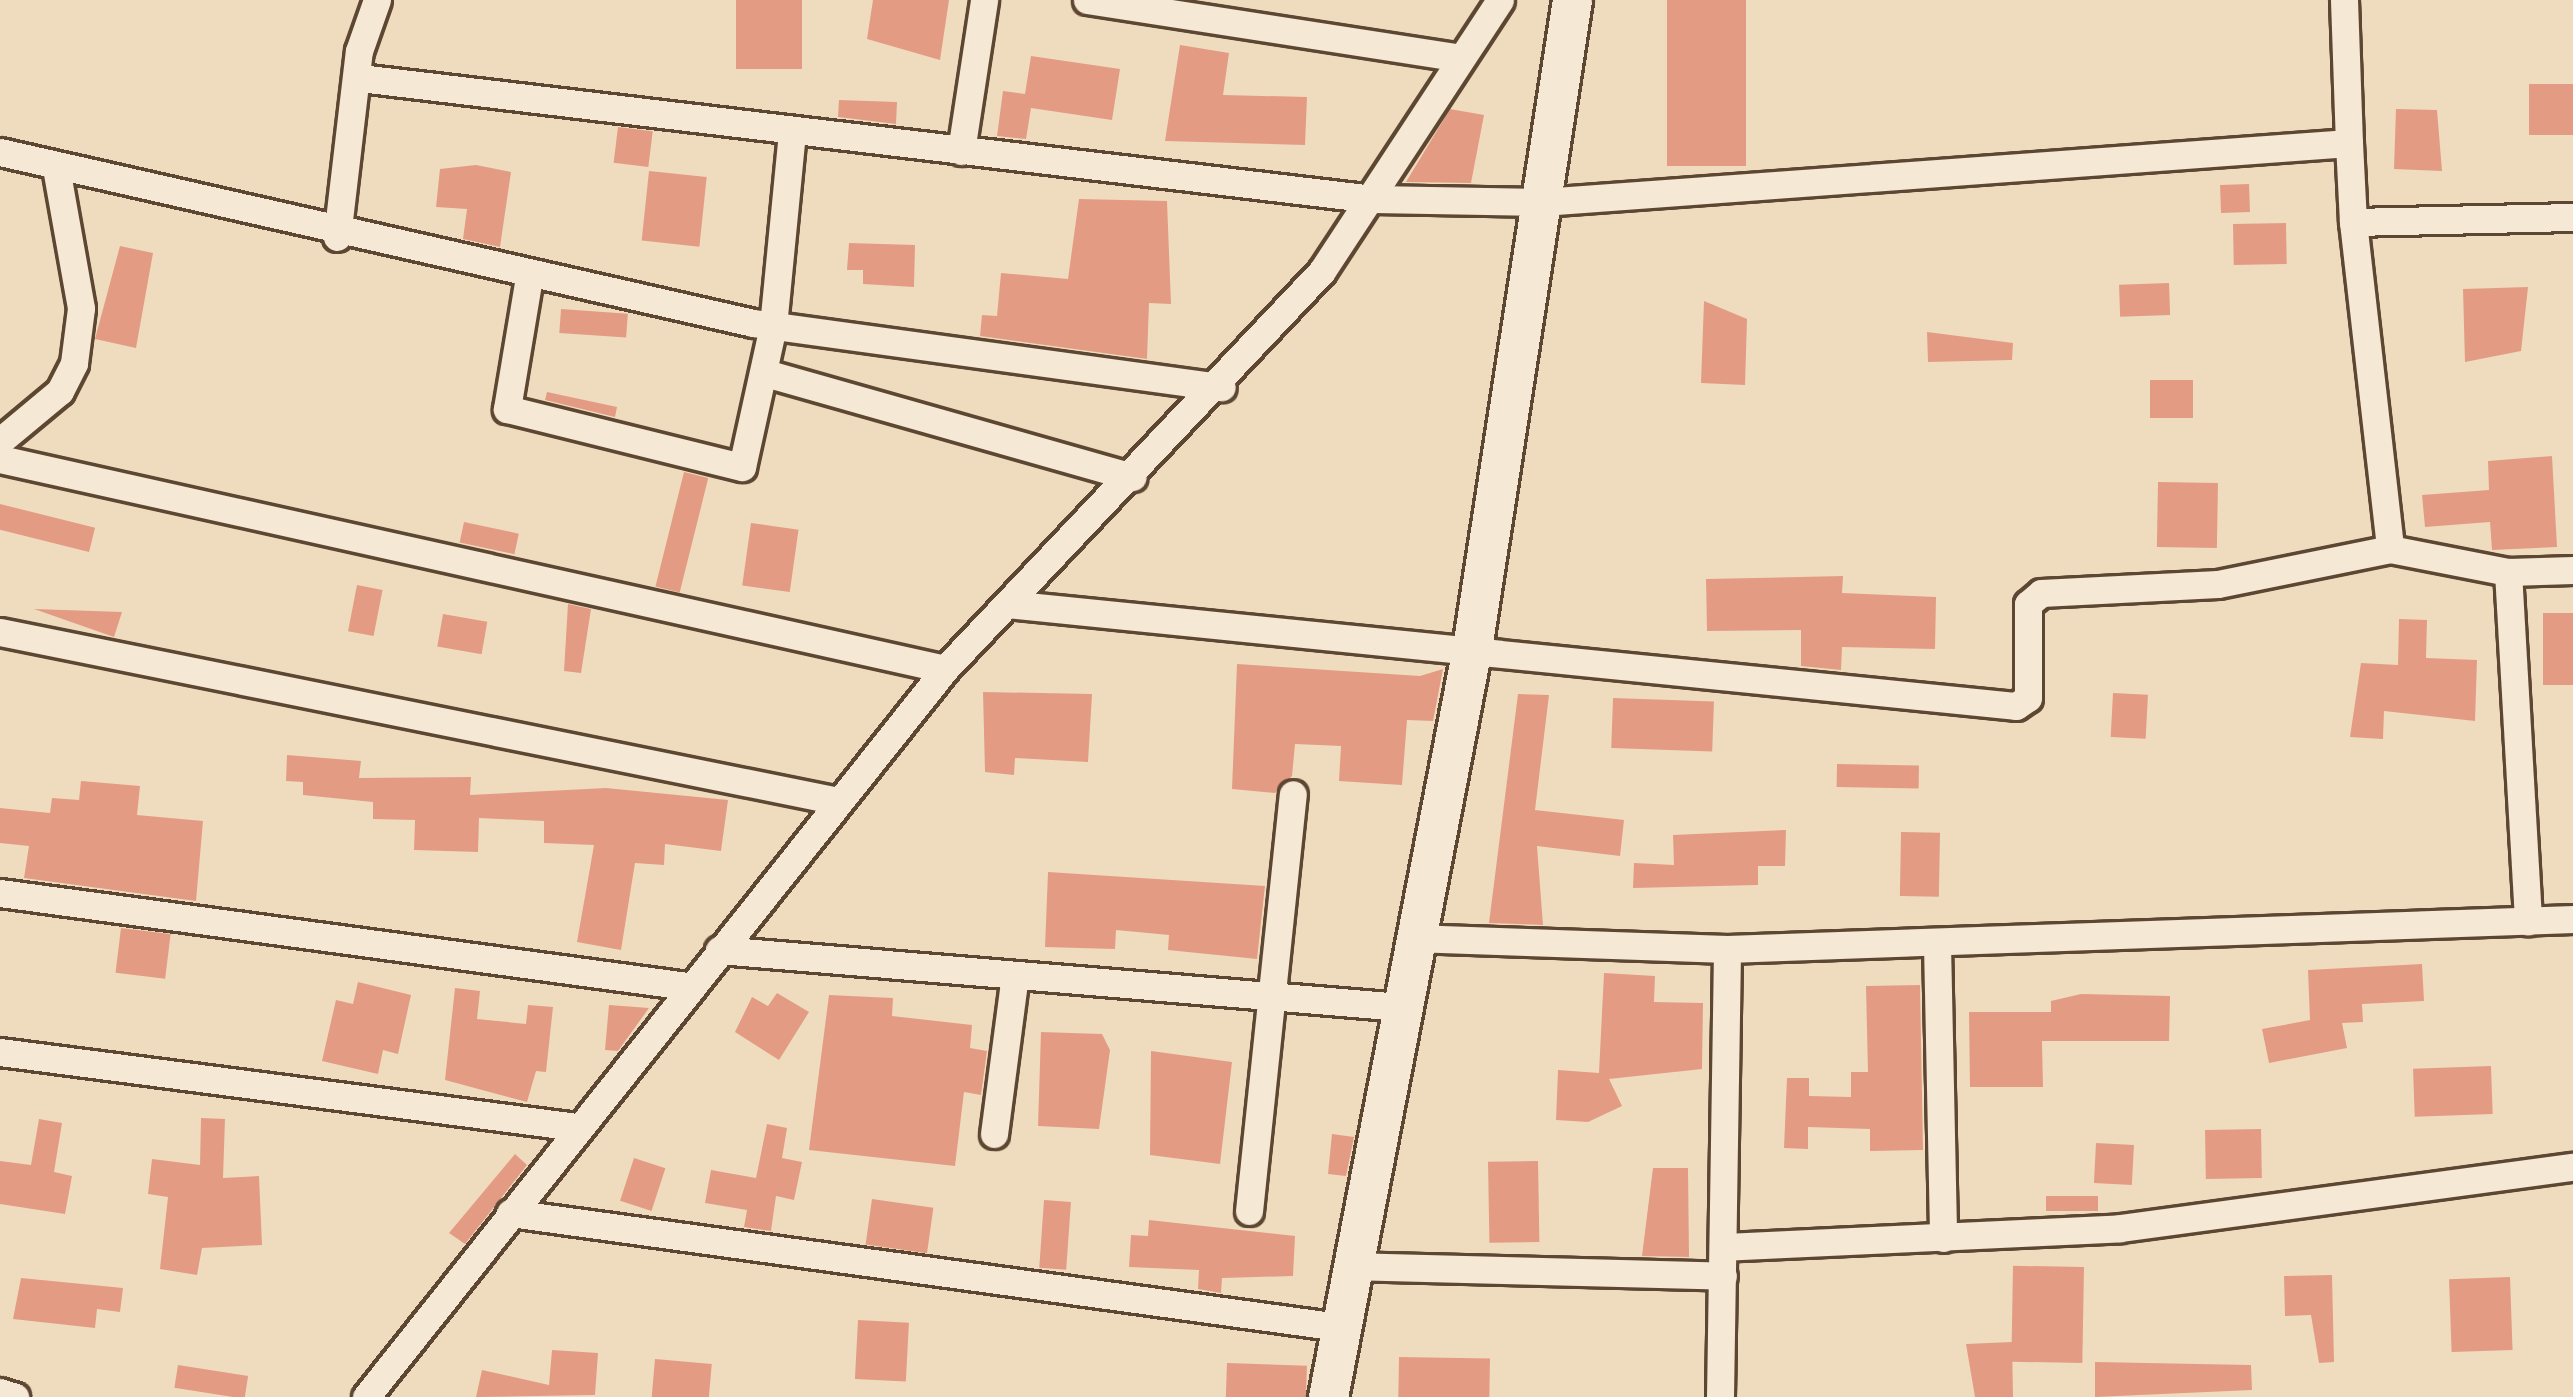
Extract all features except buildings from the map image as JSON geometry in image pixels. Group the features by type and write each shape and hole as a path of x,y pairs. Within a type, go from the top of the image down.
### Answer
{"street":[{"path":"337,237 360,78 377,0"},
{"path":"961,151 984,0"},
{"path":"1087,0 1454,56"},
{"path":"366,1397 687,986 945,669 1222,387 1373,200 1454,56 1500,0"},
{"path":"1328,1397 1412,938 1472,648 1572,0"},
{"path":"2344,0 2353,222 2390,549"},
{"path":"360,78 1373,200 1542,202 2349,143"},
{"path":"529,277 512,412 742,467 772,326 792,131"},
{"path":"0,152 337,237 772,326 1222,387"},
{"path":"0,441 60,391 74,363 81,308 56,167"},
{"path":"2353,222 2573,218"},
{"path":"765,373 1132,477"},
{"path":"0,459 945,669"},
{"path":"1007,604 2016,706 2028,698 2032,596 2218,584 2390,549 2508,572 2573,570"},
{"path":"2508,572 2528,922"},
{"path":"0,632 838,802"},
{"path":"1249,1211 1293,794"},
{"path":"0,893 687,986"},
{"path":"1412,938 1727,949 2573,920"},
{"path":"1936,944 1942,1238"},
{"path":"1720,1397 1727,949"},
{"path":"719,950 1400,1007"},
{"path":"994,1134 1015,975"},
{"path":"0,1052 577,1127"},
{"path":"1723,1247 2120,1228 2573,1167"},
{"path":"510,1213 1339,1327"},
{"path":"1351,1266 1723,1276"},
{"path":"0,1392 15,1397"}]}
